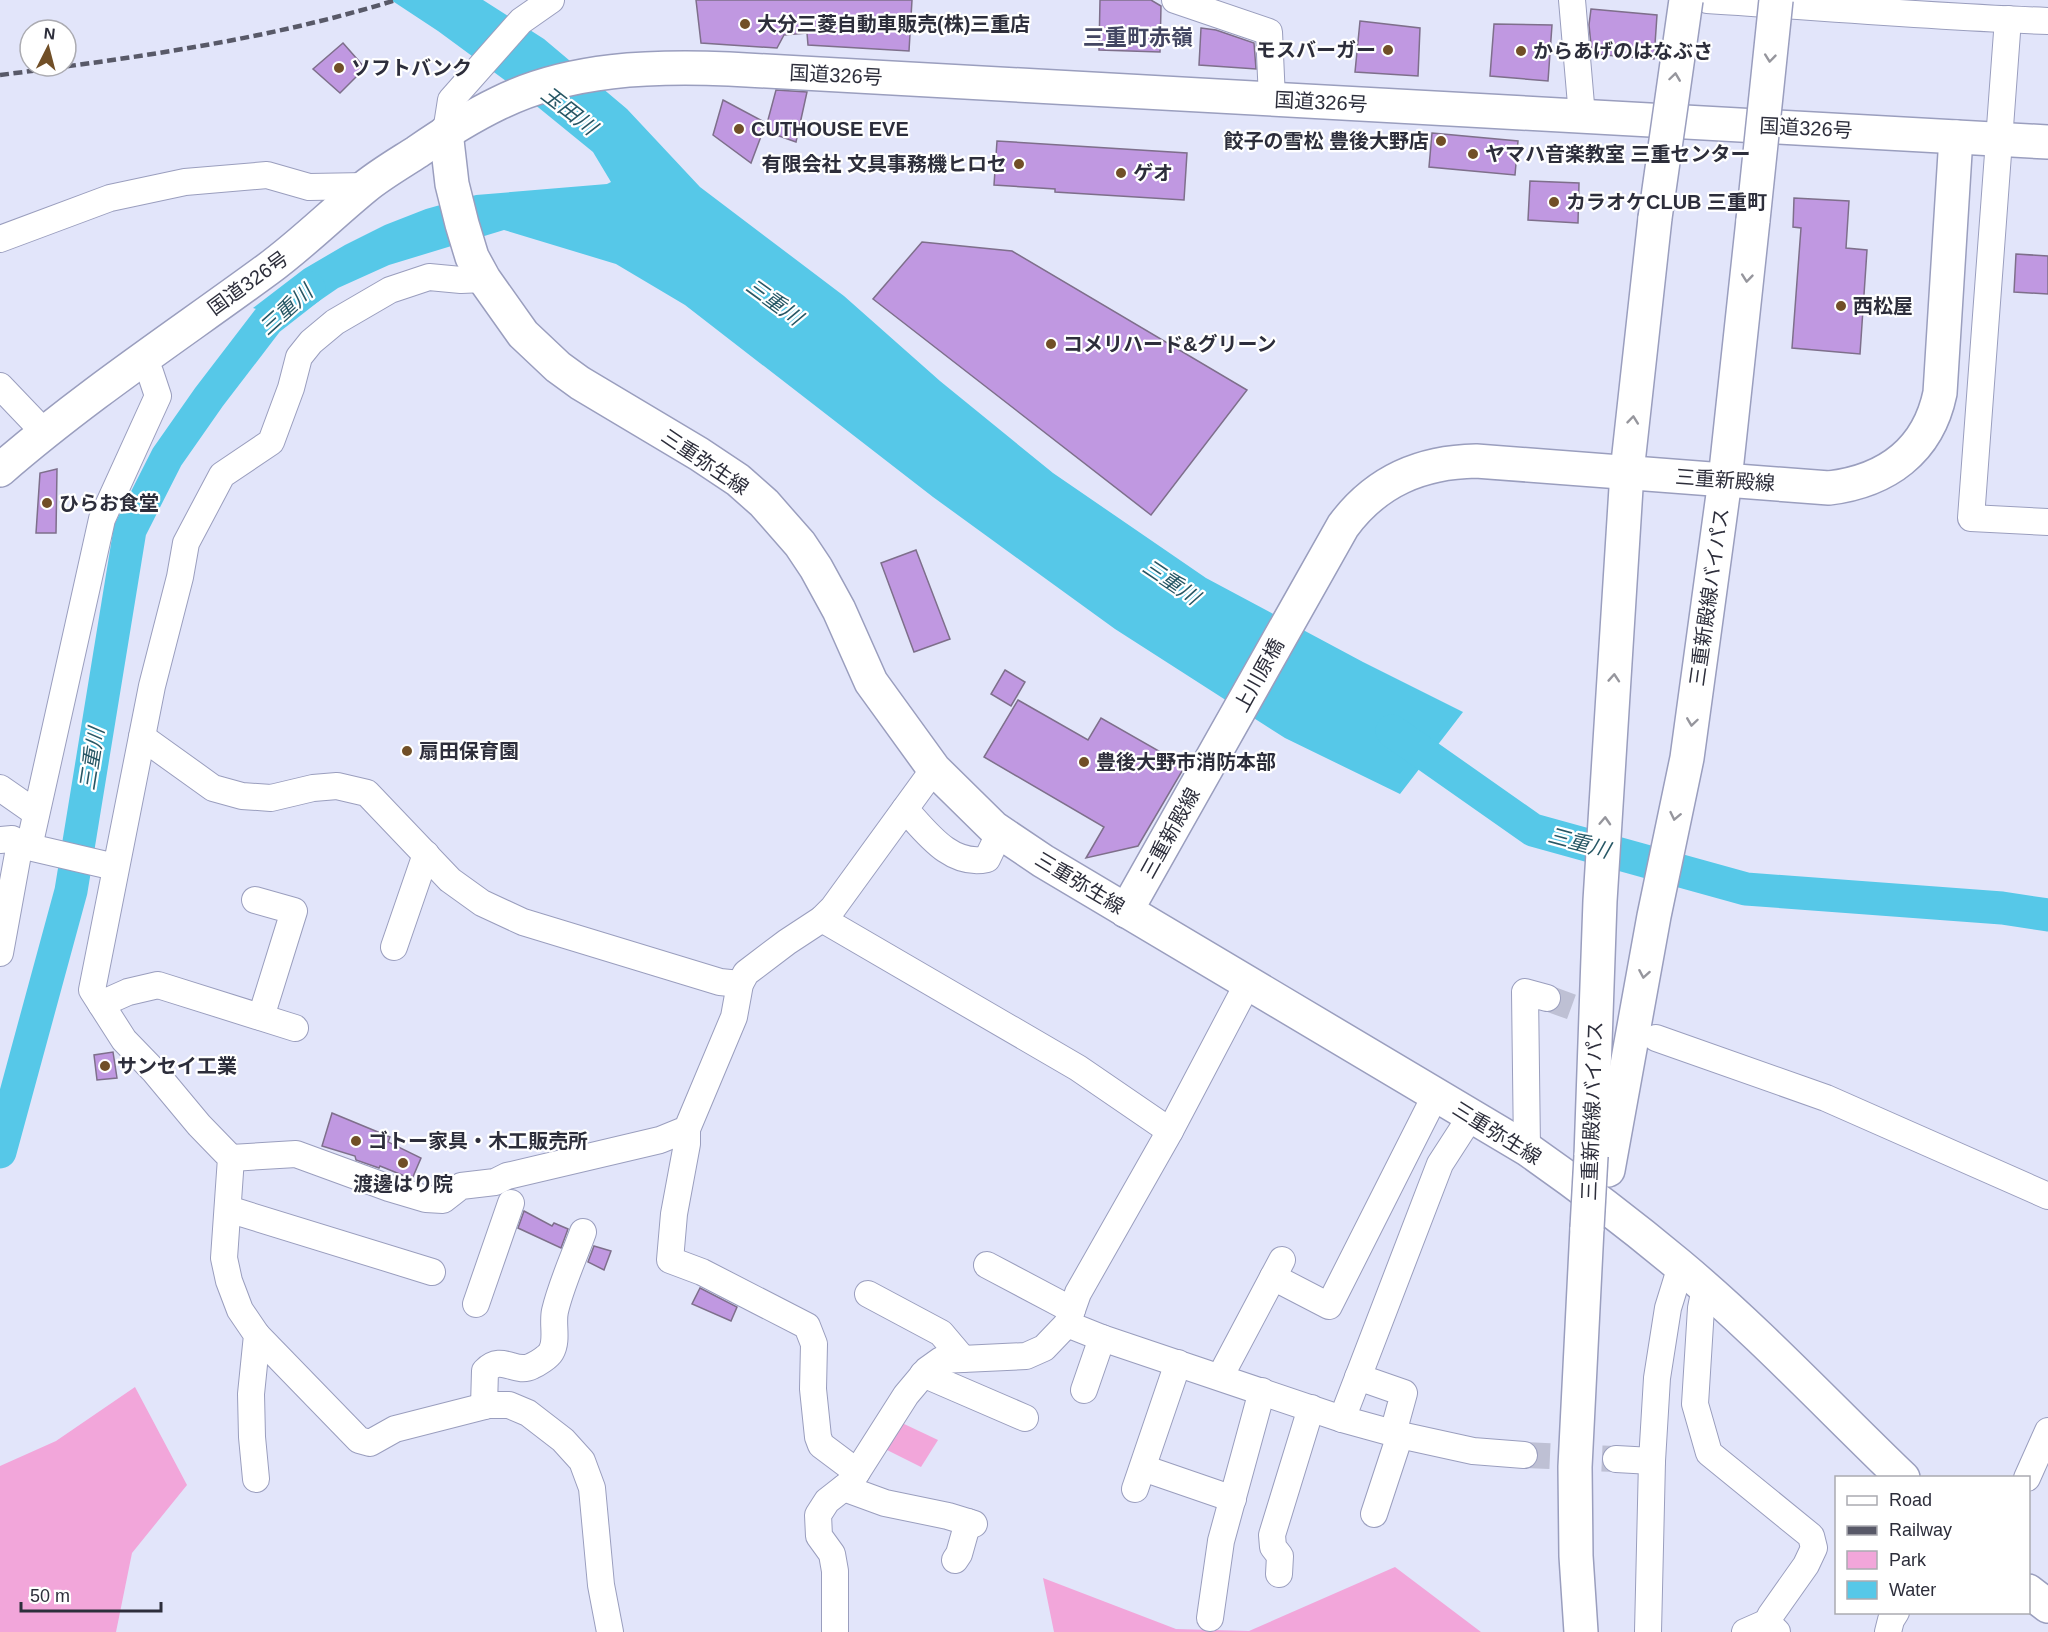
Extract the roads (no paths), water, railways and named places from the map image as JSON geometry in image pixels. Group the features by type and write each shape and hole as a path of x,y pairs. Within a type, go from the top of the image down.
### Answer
{"main road":[{"path":"1628,472 1655,218 1686,0"},
{"name":"三重新殿線バイパス","path":"1600,1163 1687,758 1725,480 1776,0"},
{"name":"国道326号","path":"0,470 44,432 289,254 366,186 447,132 499,102 533,89 594,74 630,69 688,67 2048,142"},
{"name":"三重弥生線","path":"447,132 452,184 466,239 482,275 523,334 558,367 580,383 699,454 738,480 764,503 785,526 816,568 833,599 871,682 934,769 1000,832 1042,861 1527,1149 1599,1200 1681,1266 1901,1476"},
{"name":"三重新殿線","path":"1287,625 1344,526 1368,497 1405,475 1448,463 1476,460 1829,488 1850,485 1881,474 1905,457 1919,442 1936,411 1940,393 1956,137"},
{"name":"三重新殿線バイパス","path":"1581,1632 1575,1497 1584,1322 1600,1163 1600,901 1628,472"},
{"name":"上川原橋","path":"1231,725 1287,625"},
{"name":"三重新殿線","path":"1126,911 1231,725"},
{"path":"2030,1592 2048,1606"}],"street":[{"path":"447,132 451,100 521,21 551,0"},
{"path":"1175,0 1269,32 1272,99"},
{"path":"1572,0 1582,116"},
{"path":"1707,0 1864,5 1945,17 2048,21"},
{"path":"2008,20 1971,518 2048,522"},
{"path":"0,239 110,198 185,182 267,176 309,187 366,186"},
{"path":"482,275 461,280 429,277 390,290 335,322 311,342 299,357 291,388 271,442 222,475 186,543 112,866 92,990 124,1040 231,1158 224,1258 229,1281 240,1310 257,1335 359,1440 370,1443 395,1429 484,1406 509,1405 528,1413 562,1440 582,1461 592,1488 601,1585 610,1632"},
{"path":"0,953 16,843 36,813 102,519 158,396 150,372"},
{"path":"0,386 44,432"},
{"path":"142,737 213,788 242,796 271,798 313,788 337,786 367,793 450,880 482,903 523,922 720,982 741,984"},
{"path":"934,769 833,908 822,919 746,973 741,984 734,1017 687,1130 687,1144 674,1214 670,1260 702,1272 807,1326 814,1344 813,1389 818,1437 821,1445 850,1480 885,1503 971,1523 956,1560"},
{"path":"0,788 36,813"},
{"path":"905,809 942,849 976,861 987,859 1000,832"},
{"path":"16,843 112,866"},
{"path":"394,947 426,854"},
{"path":"255,900 294,911 261,1017"},
{"path":"822,919 1078,1068 1170,1131"},
{"path":"835,1632 835,1571 832,1554 819,1536 818,1515 827,1501 850,1480 906,1395 923,1374 941,1360 1026,1356 1044,1348 1069,1317 1078,1293 1170,1131 1248,983"},
{"path":"101,1004 128,992 158,985 295,1028"},
{"path":"1527,1149 1525,992 1547,998"},
{"path":"1656,1038 1826,1098 2048,1196"},
{"path":"1220,1377 1277,1269 1329,1306 1429,1108 1438,1096"},
{"path":"1342,1419 1440,1164 1471,1116"},
{"path":"231,1158 296,1154 389,1188 426,1199 443,1200 462,1186 495,1182 507,1176 660,1140 687,1130"},
{"path":"476,1304 511,1203"},
{"path":"228,1209 432,1272"},
{"path":"484,1406 485,1371 490,1365 500,1363 523,1369 532,1366 550,1353 554,1340 554,1312 583,1232"},
{"path":"987,1264 1102,1338 1342,1419 1396,1434 1473,1451 1524,1455"},
{"path":"1648,1632 1652,1461 1657,1378 1668,1308 1681,1266"},
{"path":"1705,1288 1701,1308 1695,1404 1709,1453 1811,1536 1814,1548 1806,1565 1770,1616 1773,1626 1745,1632"},
{"path":"868,1294 941,1333 963,1359"},
{"path":"256,1479 251,1394 257,1335"},
{"path":"1084,1390 1102,1338"},
{"path":"1179,1364 1139,1478 1233,1499"},
{"path":"923,1374 1025,1418"},
{"path":"1358,1377 1404,1393 1396,1434 1374,1514"},
{"path":"1210,1618 1221,1541 1262,1391"},
{"path":"1280,1574 1280,1556 1273,1547 1272,1535 1311,1408"},
{"path":"2028,1476 2048,1431"},
{"path":"1616,1459 1652,1461"},
{"path":"1888,1632 1895,1614"}],"water":[{"name":"玉田川","path":"391,0 483,0 544,39 627,109 700,187 844,296 940,381 1053,473 1206,578 1363,662 1463,712 1400,794 1285,738 1115,629 933,497 685,305 616,264 504,230 389,265 338,288 290,321 253,308 304,269 345,245 385,225 426,209 476,195 611,182 593,152 506,81"}],"waterway":[{"name":"三重川","path":"0,1152 71,891 130,530 167,457 209,397 268,320 309,288"},
{"name":"三重川","path":"1392,731 1533,830 1746,889 2002,908 2048,915"}],"tunnel":[{"path":"1547,998 1649,1035"},
{"path":"1524,1455 1616,1459"}],"railway":[{"path":"0,75 100,62 249,37 396,0"}],"place":[{"name":"大分三菱自動車販売(株)三重店","path":"745,24"},
{"name":"モスバーガー","path":"1388,50"},
{"name":"からあげのはなぶさ","path":"1521,51"},
{"name":"ソフトバンク","path":"339,68"},
{"name":"CUTHOUSE EVE","path":"739,129"},
{"name":"餃子の雪松 豊後大野店","path":"1441,141"},
{"name":"ヤマハ音楽教室 三重センター","path":"1473,154"},
{"name":"有限会社 文具事務機ヒロセ","path":"1019,164"},
{"name":"ゲオ","path":"1121,173"},
{"name":"カラオケCLUB 三重町","path":"1554,202"},
{"name":"西松屋","path":"1841,306"},
{"name":"コメリハード&グリーン","path":"1051,344"},
{"name":"ひらお食堂","path":"47,503"},
{"name":"扇田保育園","path":"407,751"},
{"name":"豊後大野市消防本部","path":"1084,762"},
{"name":"サンセイ工業","path":"105,1066"},
{"name":"ゴトー家具・木工販売所","path":"356,1141"},
{"name":"渡邊はり院","path":"403,1163"}],"district":[{"name":"三重町赤嶺","path":"1138,37"}]}
